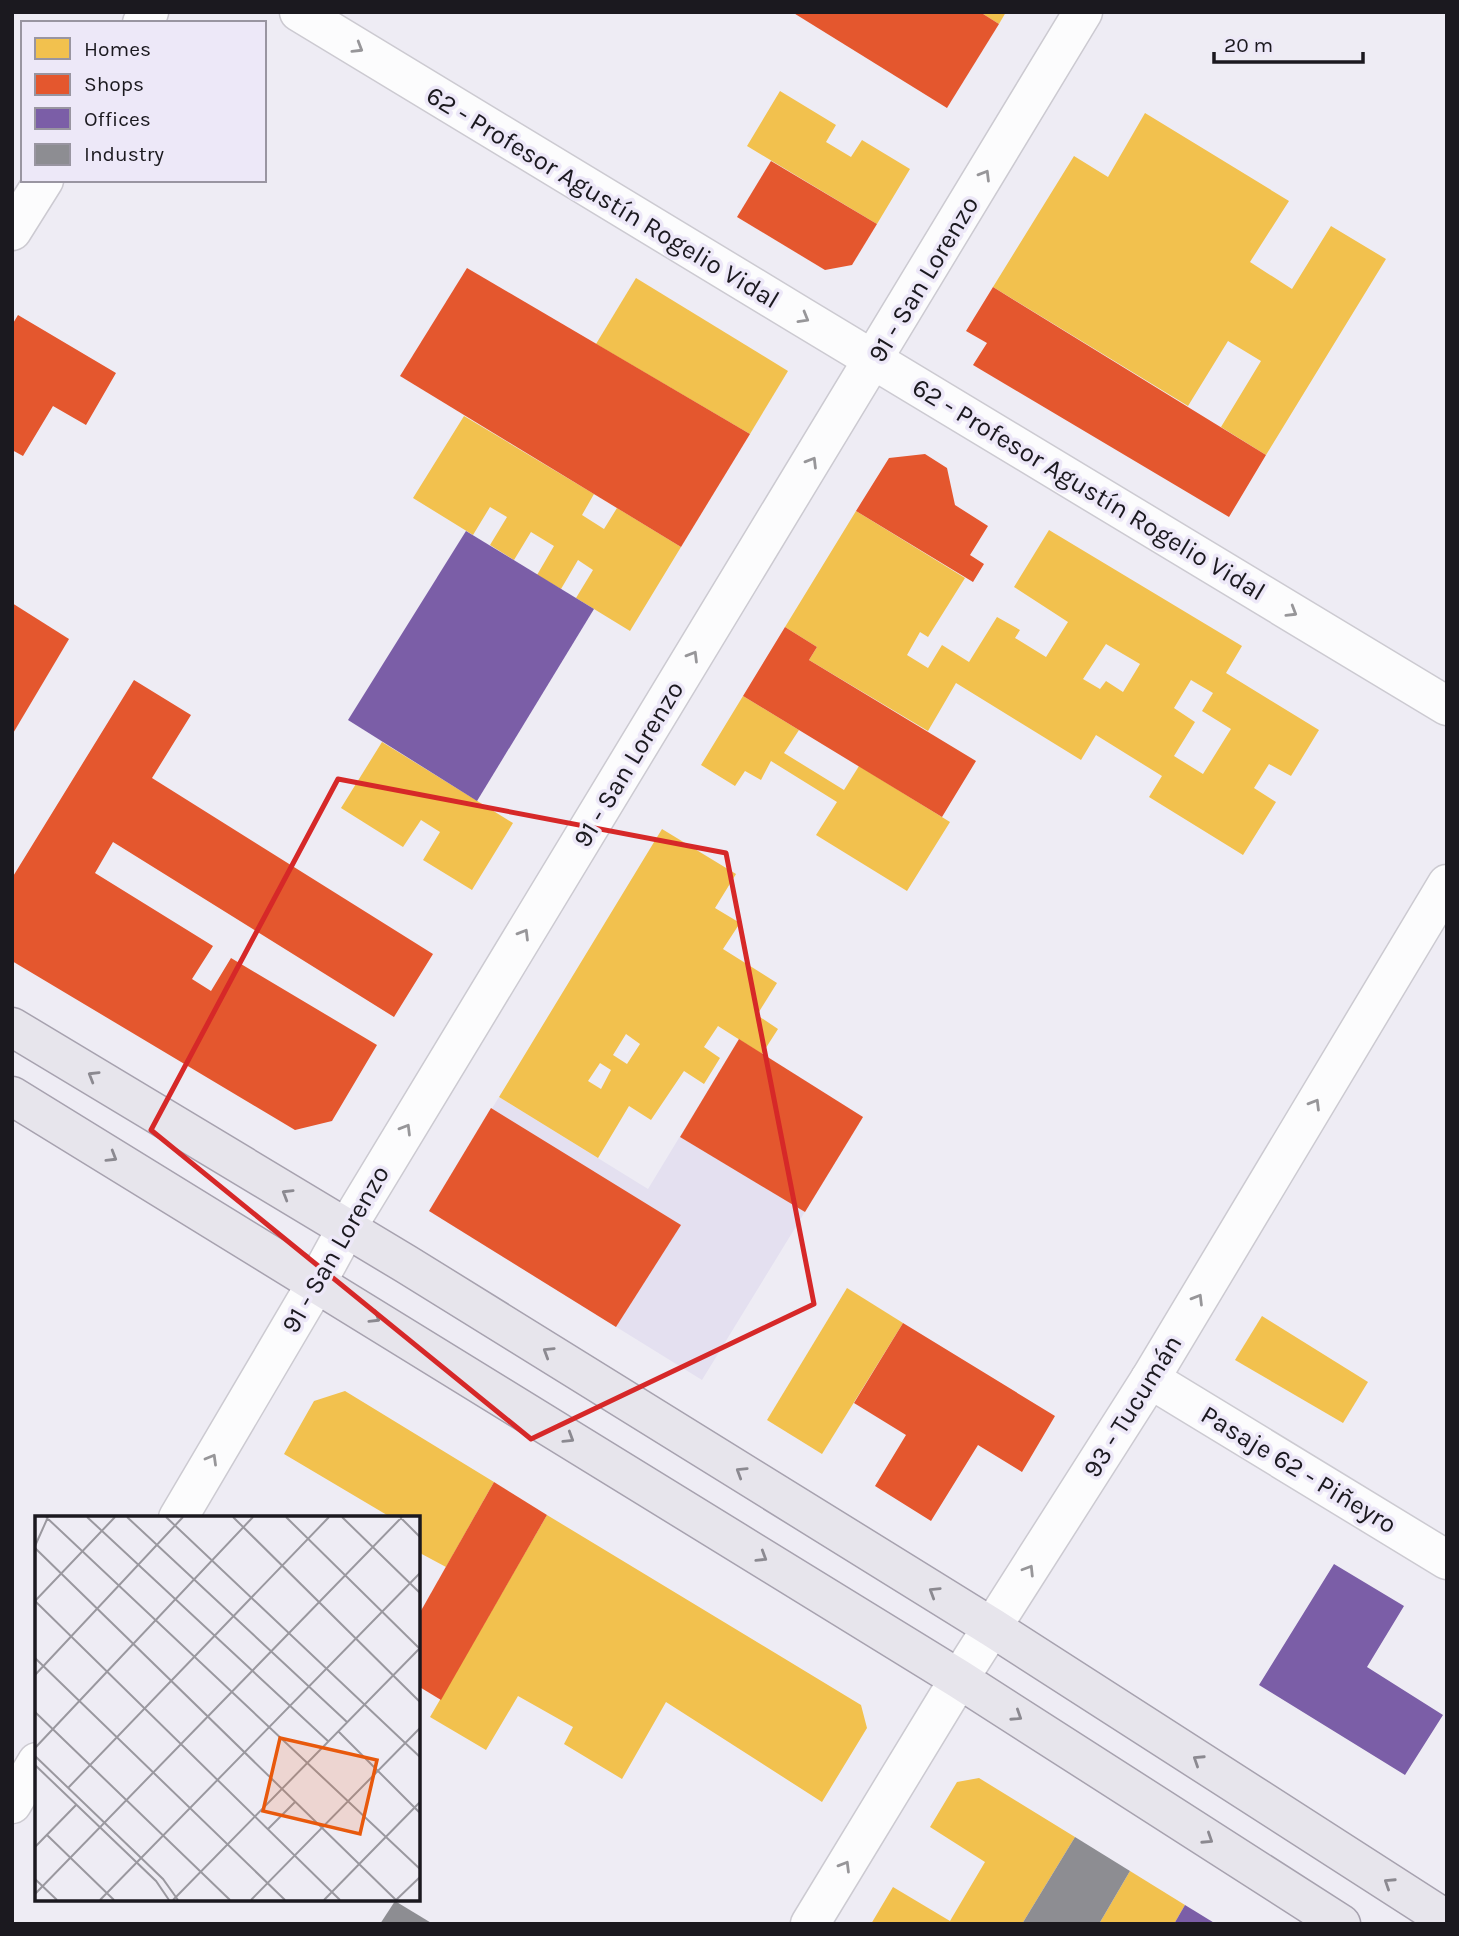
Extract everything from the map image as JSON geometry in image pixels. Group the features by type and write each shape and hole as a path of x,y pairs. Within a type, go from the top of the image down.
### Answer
{"main road":[{"path":"12,1027 405,1264 992,1628 1447,1920"},
{"path":"12,1096 959,1679 1341,1924"}],"street":[{"name":"62 - Profesor Agustín Rogelio Vidal","path":"299,12 1447,706"},
{"name":"91 - San Lorenzo","path":"179,1516 346,1229 1083,12"},
{"path":"12,231 43,182"},
{"name":"93 - Tucumán","path":"810,1924 959,1679 1150,1379 1447,884"},
{"name":"Pasaje 62 - Piñeyro","path":"1150,1379 1447,1560"},
{"path":"12,1804 35,1765"}],"highlighted area":[{"path":"338,779 726,853 814,1304 531,1439 151,1130"}],"shaded area":[{"path":"739,1039 863,1117 702,1380 429,1211 499,1097 648,1189"}],"building: Homes":[{"path":"980,12 1006,12 999,24"},
{"path":"780,91 836,125 826,142 851,157 862,140 910,169 877,224 747,146"},
{"path":"1145,113 1289,201 1250,262 1292,289 1331,226 1386,259 1266,455 1221,427 1261,361 1228,341 1188,406 993,287 1074,156 1108,177"},
{"path":"636,278 788,371 750,434 596,344"},
{"path":"464,416 594,494 582,515 604,529 617,508 681,547 630,631 576,598 593,570 578,560 561,589 537,575 554,546 531,532 514,560 490,545 507,517 490,507 473,535 413,498"},
{"path":"856,511 965,578 928,637 920,632 907,655 928,668 942,645 969,662 997,617 1020,630 1015,638 1046,657 1068,622 1014,587 1049,530 1242,646 1226,673 1319,730 1291,776 1269,764 1254,788 1276,802 1243,855 1149,797 1162,776 1096,735 1081,760 956,683 928,731 809,660 817,647 785,627","holes":["1106,644 1140,664 1123,692 1106,681 1100,689 1083,679","1191,680 1213,693 1202,711 1231,729 1203,774 1174,756 1195,722 1174,708"]},
{"path":"743,696 799,730 784,753 844,790 859,766 950,822 907,891 816,835 837,802 771,761 761,780 745,771 735,786 701,765"},
{"path":"382,742 513,823 472,890 423,860 440,832 421,820 403,847 341,808"},
{"path":"662,829 736,874 715,908 740,923 723,949 777,983 757,1015 778,1029 762,1054 718,1026 704,1047 720,1058 704,1084 684,1071 651,1120 629,1106 598,1158 499,1097","holes":["626,1034 640,1044 627,1064 613,1055","600,1063 611,1070 601,1089 588,1081"]},
{"path":"847,1288 903,1323 822,1454 767,1420"},
{"path":"1262,1316 1368,1382 1343,1423 1235,1360"},
{"path":"345,1391 494,1482 446,1567 420,1553 420,1516 389,1516 284,1454 314,1401"},
{"path":"547,1515 861,1705 867,1728 822,1802 666,1702 622,1779 564,1744 573,1727 518,1696 486,1750 430,1717"},
{"path":"979,1778 1075,1837 1022,1924 871,1924 893,1887 950,1921 985,1862 930,1827 957,1782"},
{"path":"1130,1871 1185,1905 1174,1924 1099,1924"}],"building: Shops":[{"path":"792,12 980,12 999,24 947,108"},
{"path":"771,161 877,224 852,265 825,270 737,217"},
{"path":"467,268 750,434 681,547 400,376"},
{"path":"993,287 1266,455 1229,517 973,365 987,343 966,331"},
{"path":"18,315 116,373 86,425 53,406 23,456 12,450 12,325"},
{"path":"925,454 947,468 955,505 988,526 970,555 984,564 973,582 856,511 889,458"},
{"path":"12,603 69,639 12,735"},
{"path":"785,627 817,647 809,660 976,761 942,817 743,696"},
{"path":"134,680 191,715 152,778 433,954 394,1017 113,842 95,873 213,946 192,979 211,991 231,958 377,1045 332,1121 295,1130 12,961 12,878"},
{"path":"739,1039 863,1117 805,1212 680,1137"},
{"path":"491,1108 681,1225 616,1327 429,1211"},
{"path":"903,1323 1055,1416 1022,1472 978,1445 931,1521 875,1486 906,1435 854,1403"},
{"path":"494,1482 547,1515 441,1700 420,1687 420,1612"}],"building: Offices":[{"path":"466,531 594,609 477,801 348,720"},
{"path":"1334,1564 1404,1606 1367,1667 1443,1715 1405,1775 1259,1685"},
{"path":"1185,1905 1216,1924 1174,1924"}],"building: Industry":[{"path":"1075,1837 1130,1871 1099,1924 1022,1924"},
{"path":"395,1901 433,1924 380,1924"}]}
